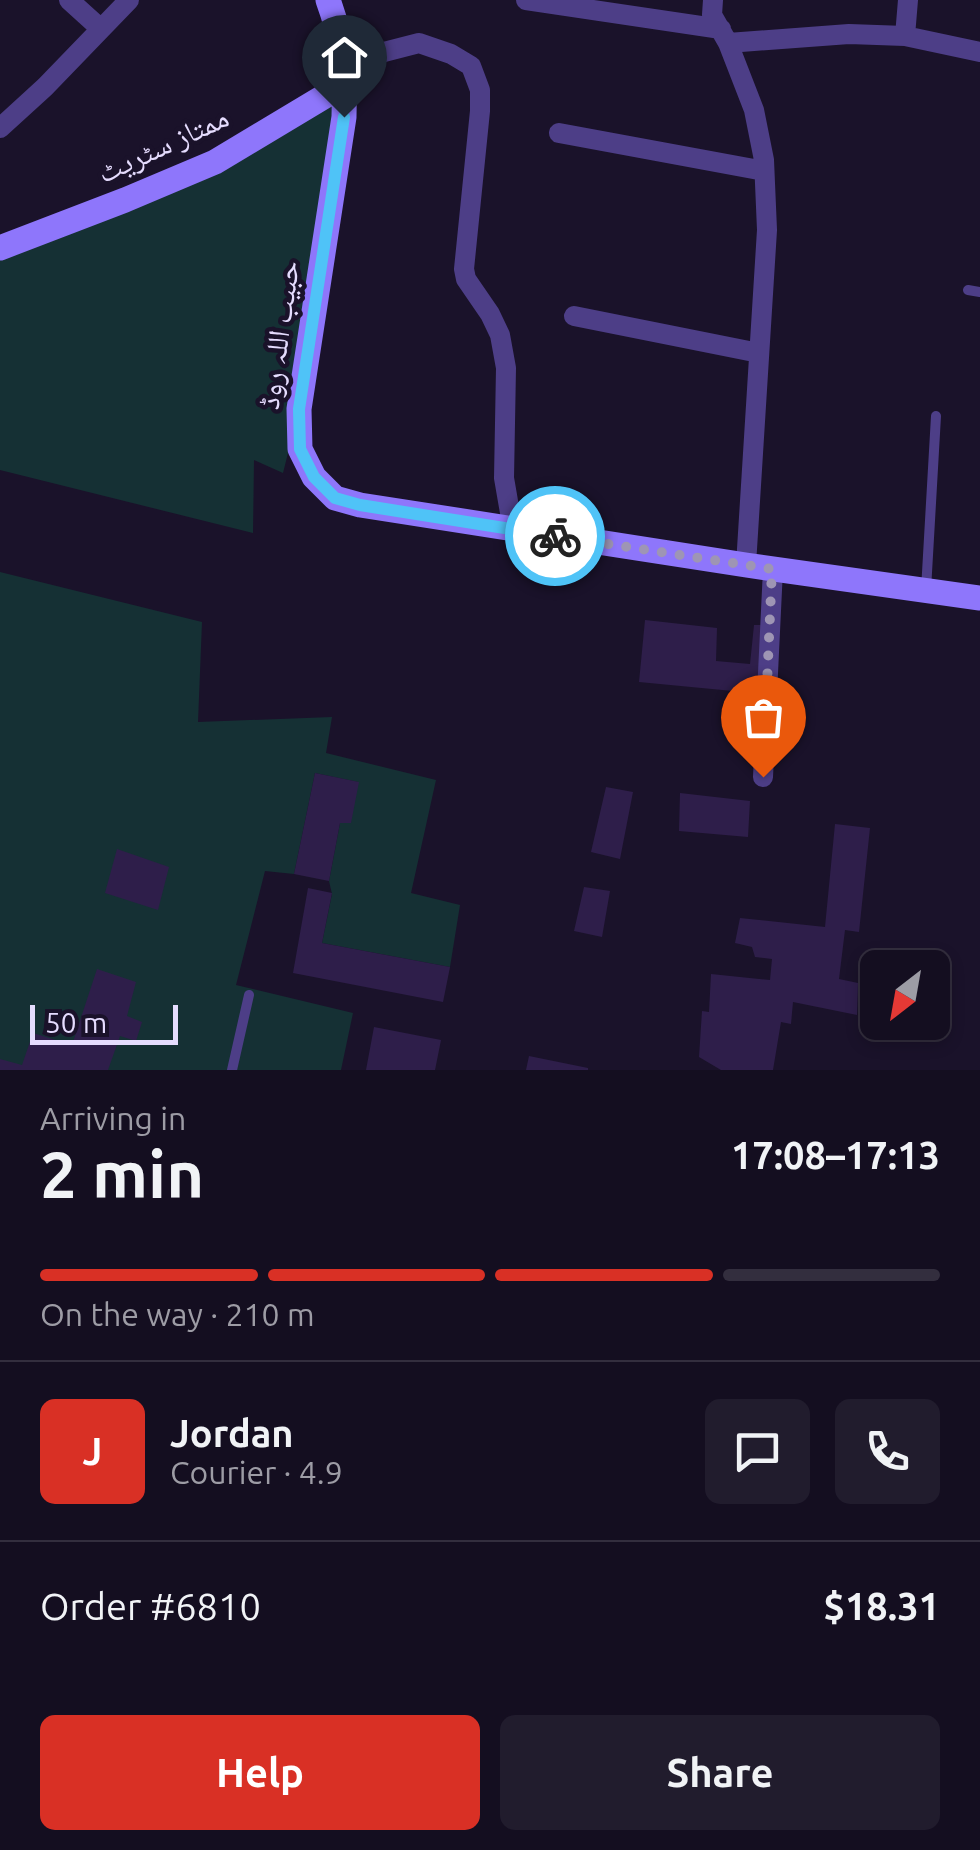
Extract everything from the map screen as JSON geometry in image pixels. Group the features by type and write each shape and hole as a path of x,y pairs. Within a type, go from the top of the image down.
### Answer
{"street":[{"path":"70,0 100,29"},
{"path":"1,127 129,0"},
{"name":"حبیب اللہ روڈ","path":"328,0 339,30 344,117 299,409 300,449 314,477 335,498 514,530 980,598"},
{"path":"526,0 725,36 905,36 980,52"},
{"path":"714,0 712,15 725,36 754,110 764,171 767,230 746,565"},
{"path":"905,36 908,0"},
{"path":"345,84 370,59 419,43 472,66 480,90 480,111 464,269 466,279 500,335 506,368 504,478 514,530"},
{"name":"ممتاز سٹریٹ","path":"0,248 215,162 345,84"},
{"path":"559,133 764,171"},
{"path":"574,316 759,353"},
{"path":"763,777 772,569"}],"lane":[{"path":"926,591 936,416"},
{"path":"232,1070 249,995"}],"green space":[{"path":"345,84 299,409 283,473 254,460 253,533 0,470 0,246 125,200"},
{"path":"0,572 202,622 198,722 332,717 326,753 436,780 411,893 460,905 450,967 322,943 340,823 358,782 315,773 294,874 265,871 236,985 353,1013 341,1070 0,1070"}],"building":[{"path":"645,620 717,628 716,661 750,664 754,625 769,625 764,694 639,682"},
{"path":"315,773 359,782 351,823 340,823 329,881 294,874"},
{"path":"606,787 633,792 620,859 591,852"},
{"path":"680,793 750,801 748,837 679,831"},
{"path":"835,824 870,828 859,932 845,930 839,979 858,983 857,1015 793,1002 791,1024 781,1022 773,1070 721,1070 699,1057 702,1011 709,1012 711,974 770,980 772,959 755,957 752,947 735,943 740,918 825,927"},
{"path":"117,849 169,867 158,910 105,893"},
{"path":"584,887 610,891 602,937 574,931"},
{"path":"308,888 332,893 322,943 450,967 443,1002 293,973"},
{"path":"97,969 136,982 127,1016 142,1022 136,1041 120,1036 108,1070 0,1070 0,1059 22,1065 33,1033 72,1045"},
{"path":"374,1027 441,1040 435,1070 366,1070"},
{"path":"529,1056 588,1068 588,1070 526,1070"}],"way so far":[{"path":"555,536 772,569 763,777"}],"route":[{"path":"344,117 299,409 300,449 314,477 335,498 360,505 555,536"}]}
